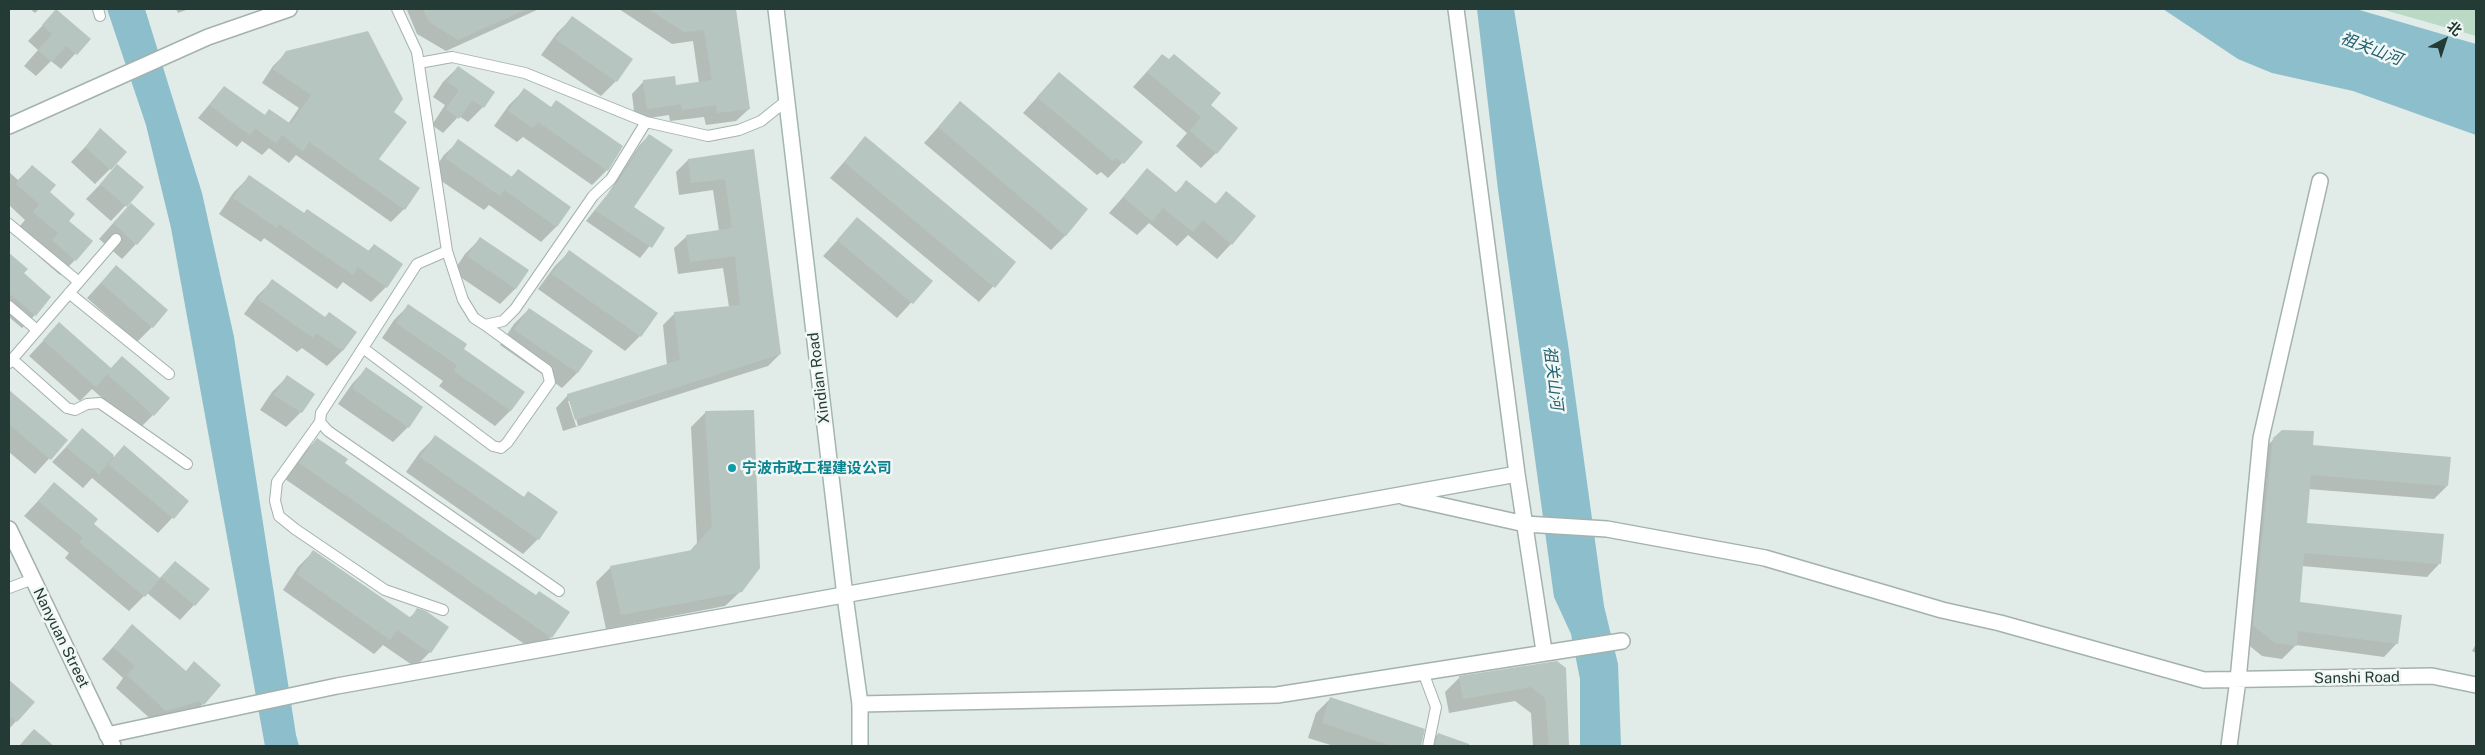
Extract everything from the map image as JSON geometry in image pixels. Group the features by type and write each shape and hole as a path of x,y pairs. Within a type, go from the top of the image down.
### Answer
{"street":[{"path":"9,126 208,37 289,9"},
{"name":"Xindian Road","path":"776,9 845,596 860,704 860,746"},
{"path":"1456,9 1517,474 1532,524 1544,651"},
{"path":"2229,746 2238,680 2261,438 2320,181"},
{"path":"110,740 298,695 1517,474"},
{"name":"Sanshi Road","path":"1399,495 1532,524 1604,529 1765,558 1942,610 2000,622 2204,680 2432,676 2476,685"},
{"name":"Nanyuan Street","path":"9,529 110,740"},
{"path":"860,704 1277,695 1544,651 1622,641"}],"lane":[{"path":"363,348 493,446 501,448 507,443 550,382 547,370 474,318 463,300 447,251 417,52 398,9"},
{"path":"419,63 452,57 525,73 646,122 708,136 740,130 761,121 786,101"},
{"path":"485,325 503,321 515,309 592,196 611,179 646,122"},
{"path":"9,224 79,282"},
{"path":"116,239 11,361 67,408 76,410 87,404 100,403 187,464"},
{"path":"443,610 385,590 295,530 279,516 275,502 277,482 320,422 321,413 417,264 447,251"},
{"path":"69,293 169,374"},
{"path":"9,306 37,330"},
{"path":"320,422 328,431 559,591"},
{"path":"9,588 33,579"},
{"path":"1423,672 1436,707 1428,746"}],"green space":[{"path":"2381,9 2476,10 2476,36"}],"water":[{"path":"107,9 145,9 202,193 234,337 299,746 265,746 171,228 146,125"},
{"name":"祖关山河","path":"1477,9 1514,9 1568,344 1604,606 1618,664 1621,746 1580,746 1580,679 1571,634 1554,597 1498,190"},
{"name":"祖关山河","path":"2163,9 2356,9 2476,44 2476,135 2353,91 2272,73 2238,59"}],"building":[{"path":"56,9 91,39 77,55 66,46 52,62 38,50 52,34 42,25"},
{"path":"423,9 527,9 458,40 429,22"},
{"path":"649,9 736,9 750,109 717,113 716,105 682,110 681,104 647,109 643,80 675,76 676,85 712,80 704,30 684,32"},
{"path":"572,16 633,59 617,82 555,39"},
{"path":"368,31 403,99 394,112 407,122 379,159 420,188 405,210 309,142 303,151 282,135 276,143 255,128 250,135 209,105 224,86 265,115 269,109 291,124 311,95 273,69 286,51"},
{"path":"1162,54 1169,59 1174,54 1221,93 1211,105 1238,128 1217,154 1190,131 1201,117 1147,72"},
{"path":"458,66 495,92 484,108 472,100 459,119 446,109 459,90 447,82"},
{"path":"1059,72 1143,142 1124,164 1116,158 1113,161 1037,97"},
{"path":"524,88 551,107 556,100 623,146 608,171 538,122 533,128 508,111"},
{"path":"960,101 1088,209 1066,236 938,127"},
{"path":"100,128 127,152 111,170 85,147"},
{"path":"649,134 673,150 634,207 665,228 652,248 595,210 617,183"},
{"path":"865,136 1016,262 995,288 844,162"},
{"path":"458,139 512,177 518,169 571,207 557,227 504,190 500,196 445,158"},
{"path":"754,149 781,354 575,420 567,394 680,360 674,312 740,305 735,256 690,262 686,235 732,228 725,179 691,183 688,159"},
{"path":"117,164 144,187 127,207 100,184"},
{"path":"32,165 56,185 50,192 75,214 69,221 93,241 76,261 52,240 58,233 33,212 39,204 16,184"},
{"path":"1147,168 1177,193 1186,180 1216,204 1226,191 1256,216 1232,245 1203,220 1193,232 1163,208 1152,221 1123,197"},
{"path":"249,175 304,213 307,209 369,251 374,244 403,264 387,288 358,267 353,275 279,224 277,228 233,198"},
{"path":"131,203 155,224 137,245 113,223"},
{"path":"857,217 933,281 913,304 837,240"},
{"path":"480,237 529,270 516,289 467,256"},
{"path":"569,250 658,313 641,337 552,274"},
{"path":"9,253 28,269 24,273 51,297 36,316 9,293"},
{"path":"116,265 168,310 153,328 101,283"},
{"path":"272,279 325,317 329,312 357,332 343,351 316,333 313,338 258,299"},
{"path":"408,304 467,344 464,349 525,392 511,411 454,371 457,365 396,323"},
{"path":"529,308 593,351 578,373 514,330"},
{"path":"59,322 111,368 122,356 170,398 154,416 107,374 96,387 43,340"},
{"path":"366,367 423,407 409,428 352,388"},
{"path":"287,375 315,394 302,413 274,395"},
{"path":"9,390 68,440 51,460 9,424"},
{"name":"宁波市政工程建设公司","path":"754,410 760,568 742,592 621,615 610,566 692,550 712,526 705,411"},
{"path":"82,428 114,455 99,474 66,447"},
{"path":"2282,430 2314,431 2313,445 2451,457 2448,486 2311,475 2307,523 2444,534 2441,564 2304,553 2300,602 2402,615 2398,644 2298,631 2297,646 2275,643 2253,625 2273,438"},
{"path":"435,435 524,497 528,491 558,512 539,540 420,457"},
{"path":"317,438 348,459 345,463 447,535 536,595 539,591 570,612 552,638 299,463"},
{"path":"124,445 189,501 174,519 108,464"},
{"path":"54,482 98,519 94,524 160,578 145,597 79,542 83,538 38,501"},
{"path":"313,550 411,618 417,608 426,611 449,627 431,653 397,630 390,640 297,574"},
{"path":"175,561 210,589 195,606 161,577"},
{"path":"132,624 186,671 194,661 221,685 204,705 200,701 166,711 127,675 135,666 113,647"},
{"path":"1557,661 1566,668 1569,746 1549,746 1545,698 1531,687 1463,699 1459,676"},
{"path":"9,680 35,702 17,722 9,715"},
{"path":"1330,697 1425,729 1421,746 1391,746 1322,723"},
{"path":"34,729 54,746 19,746"},
{"path":"1438,733 1469,744 1469,746 1435,746"}],"place":[{"name":"宁波市政工程建设公司","path":"732,468"}]}
